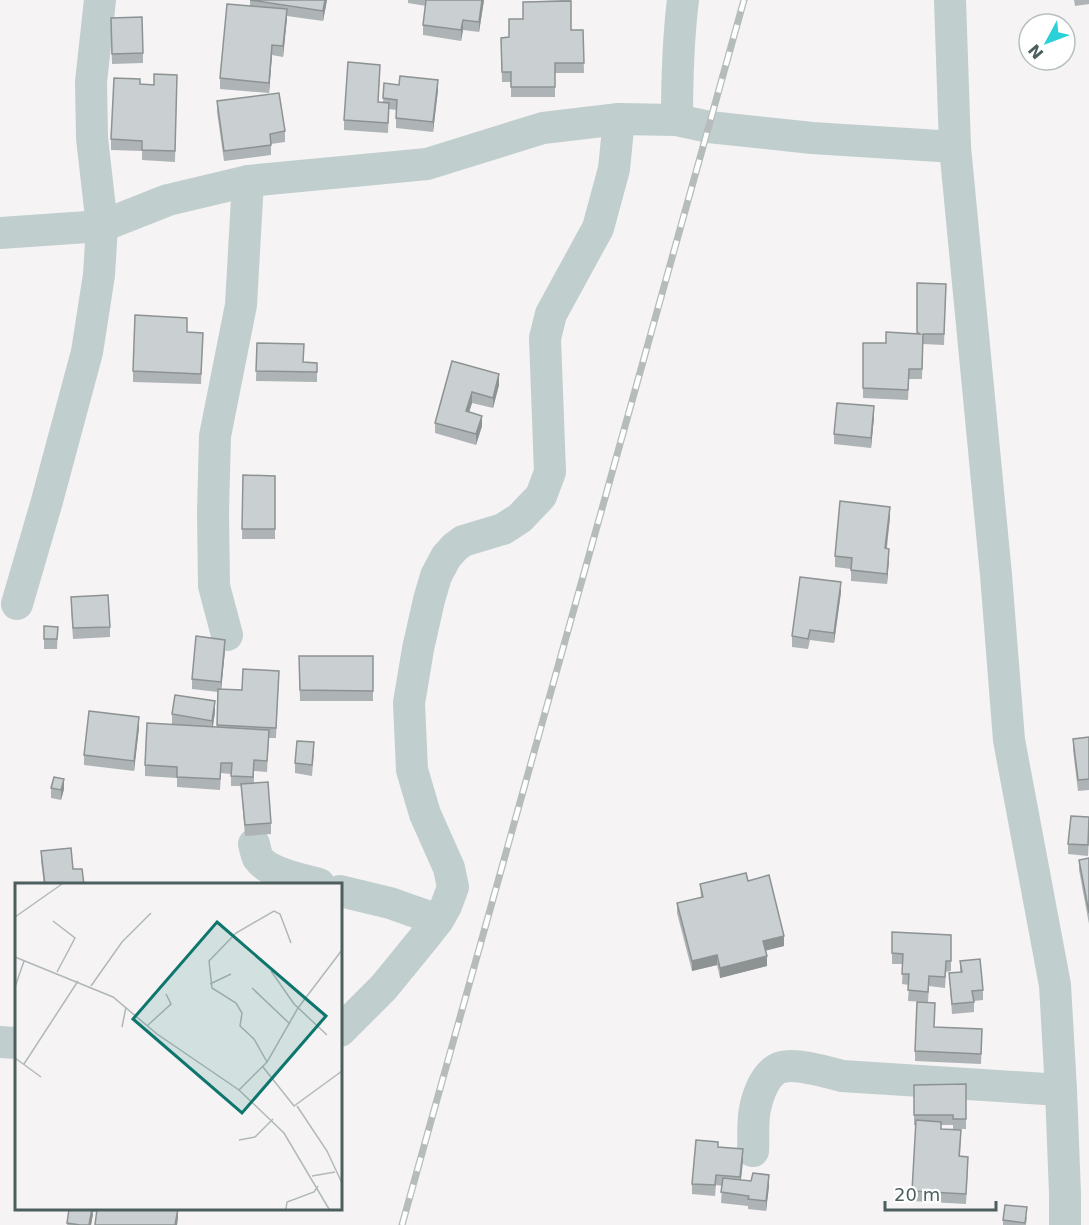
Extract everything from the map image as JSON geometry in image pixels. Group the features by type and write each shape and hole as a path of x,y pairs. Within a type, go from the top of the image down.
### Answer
{"street":[{"path":"17,604 87,352 99,275 102,226 92,138 91,82 100,0"},
{"path":"677,120 676,73 683,0"},
{"path":"950,0 955,147 996,575 1009,740 1055,985 1065,1225"},
{"path":"0,233 102,226 168,200 248,181 427,164 543,128 620,119 677,120 709,127 812,138 955,147"},
{"path":"342,1029 384,987 438,920 453,887 449,868 425,814 412,770 409,703 418,649 434,584 446,557 463,541 503,529 520,518 541,496 550,471 545,338 551,314 598,228 614,169 620,119"},
{"path":"227,635 214,586 215,436 241,305 248,181"},
{"path":"254,844 257,856 264,865 275,871 313,883"},
{"path":"342,891 390,903 438,920"},
{"path":"0,1042 15,1043"},
{"path":"753,1151 754,1110 767,1077 774,1070 783,1066 809,1068 842,1076 1061,1090"}],"building":[{"path":"250,0 325,0 323,11"},
{"path":"426,0 482,0 479,22 463,20 461,30 423,25"},
{"path":"571,1 571,30 583,30 584,63 555,63 555,87 511,87 511,72 502,72 501,38 509,37 509,19 523,19 523,2"},
{"path":"227,4 287,9 283,46 272,45 269,83 220,78"},
{"path":"142,17 143,53 112,54 111,18"},
{"path":"348,62 380,65 378,102 389,103 388,123 344,120"},
{"path":"154,74 177,75 175,151 142,150 142,141 111,139 114,78 140,79 140,84 154,85"},
{"path":"400,76 438,80 433,122 396,118 397,100 383,98 384,83 399,85"},
{"path":"279,93 285,131 270,134 271,145 224,151 217,101"},
{"path":"917,283 946,284 944,334 923,334 922,369 909,369 908,390 863,388 863,343 886,343 886,332 920,334 917,332"},
{"path":"135,315 187,318 187,332 203,333 201,374 133,371"},
{"path":"257,343 304,344 303,362 317,363 317,372 256,371"},
{"path":"452,361 499,374 493,398 472,392 466,411 482,416 476,434 435,423"},
{"path":"837,403 874,406 871,438 834,434"},
{"path":"243,475 275,476 275,529 242,529"},
{"path":"840,501 890,507 885,548 889,549 887,574 851,570 852,558 835,556"},
{"path":"800,577 841,582 834,633 810,630 808,639 792,636"},
{"path":"108,595 110,627 73,628 71,597"},
{"path":"44,626 58,627 57,639 44,639"},
{"path":"196,636 225,640 221,682 192,679"},
{"path":"299,656 373,656 373,691 300,690"},
{"path":"243,669 279,671 276,728 217,725 218,689 242,690"},
{"path":"175,695 215,701 212,721 172,714"},
{"path":"89,711 139,717 134,761 84,755"},
{"path":"147,723 269,730 267,761 254,760 253,777 231,776 232,763 221,763 220,779 177,777 177,767 145,765"},
{"path":"1089,737 1089,779 1078,780 1073,739"},
{"path":"297,741 314,742 312,765 295,763"},
{"path":"54,777 64,779 61,790 51,788"},
{"path":"268,782 271,823 245,825 241,784"},
{"path":"1071,816 1089,817 1088,845 1068,844"},
{"path":"71,848 73,869 82,869 84,883 45,883 41,851"},
{"path":"1089,858 1089,913 1079,860"},
{"path":"746,873 748,881 769,875 784,936 763,941 767,956 720,968 717,955 692,961 677,903 703,897 700,884"},
{"path":"892,932 951,935 951,961 946,961 945,977 929,976 928,992 908,990 909,974 902,974 903,954 892,953"},
{"path":"980,959 983,990 972,991 974,1002 952,1004 949,973 962,972 960,961"},
{"path":"917,1002 935,1003 934,1027 982,1029 981,1054 915,1051"},
{"path":"966,1084 966,1119 953,1119 953,1115 914,1115 914,1085"},
{"path":"916,1120 941,1122 941,1129 961,1130 959,1156 968,1157 966,1194 912,1191"},
{"path":"696,1140 718,1142 718,1147 743,1149 740,1177 716,1175 715,1185 692,1184"},
{"path":"753,1173 769,1175 766,1201 721,1192 723,1178 751,1181"},
{"path":"1005,1205 1027,1207 1025,1223 1003,1220"},
{"path":"69,1210 92,1210 89,1225 67,1223"},
{"path":"97,1210 178,1210 175,1225 95,1225"}],"railway":[{"path":"402,1225 744,0"}]}
